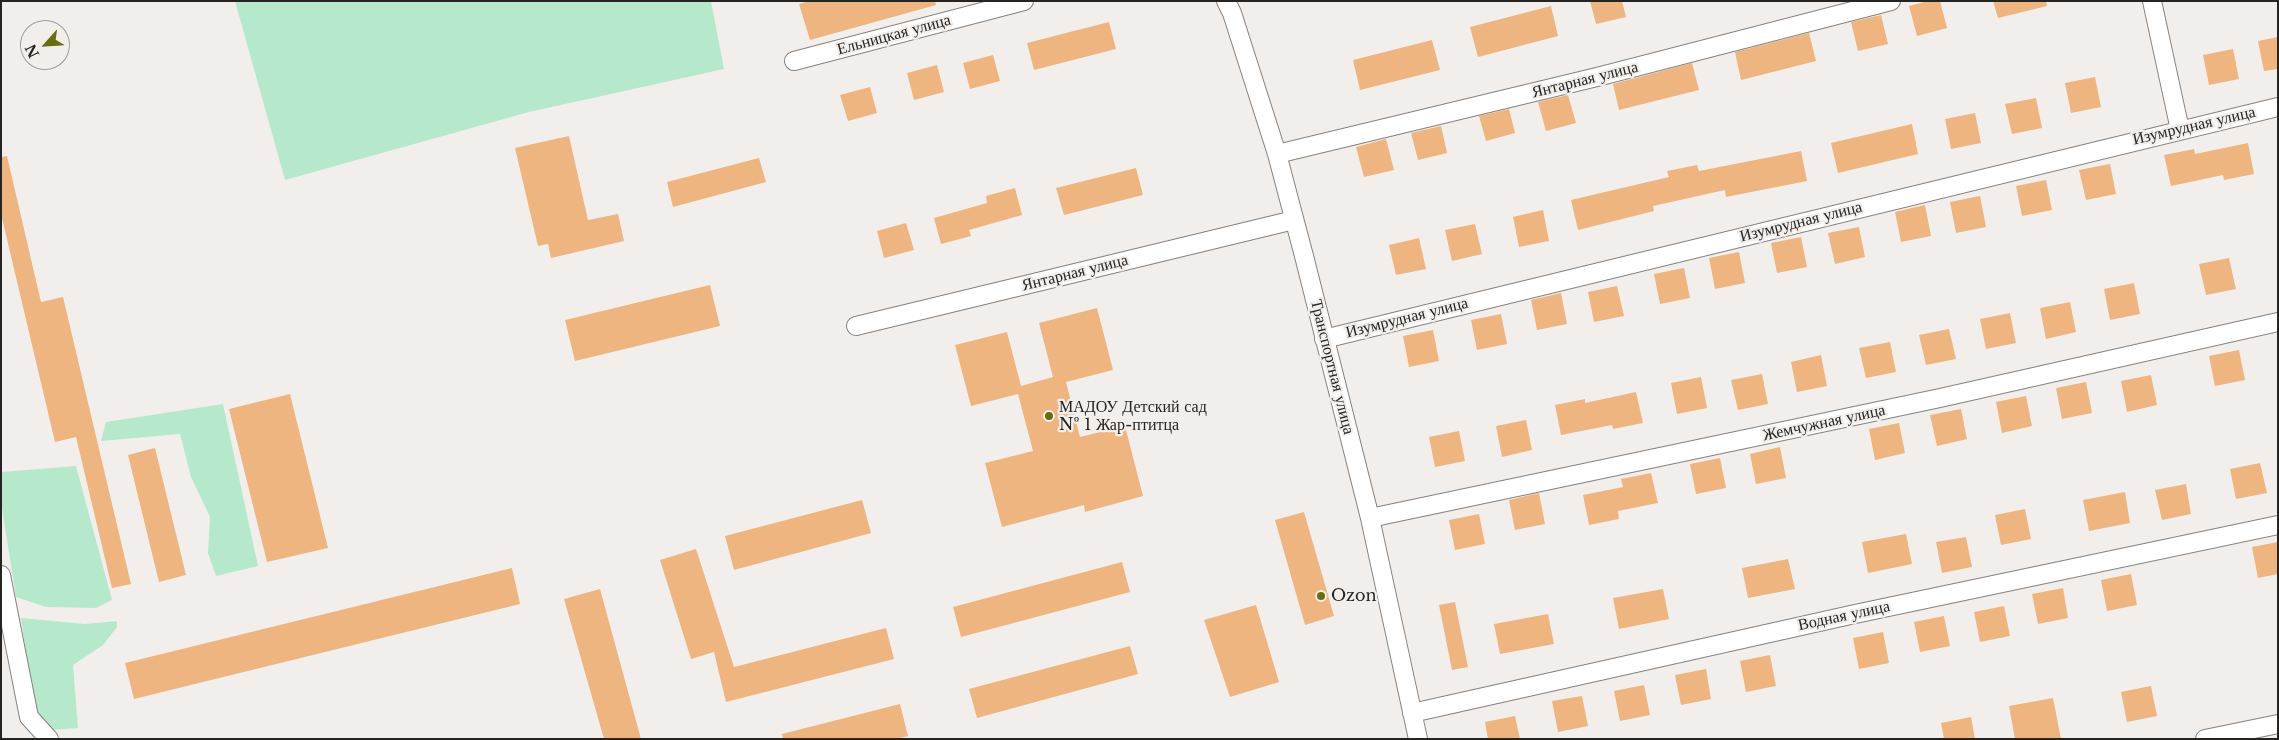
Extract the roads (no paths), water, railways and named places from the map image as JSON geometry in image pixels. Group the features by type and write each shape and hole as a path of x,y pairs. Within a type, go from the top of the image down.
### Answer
{"street":[{"name":"Ельницкая улица","path":"794,61 1024,1"},
{"name":"Транспортная улица","path":"1226,1 1232,13 1277,154 1370,518 1418,739"},
{"name":"Янтарная улица","path":"1277,154 1597,77 1891,1"},
{"path":"2152,1 2180,130"},
{"name":"Изумрудная улица","path":"1324,339 2278,106"},
{"name":"Янтарная улица","path":"856,326 1294,220"},
{"name":"Жемчужная улица","path":"1370,518 1940,398 2278,322"},
{"name":"Водная улица","path":"1412,714 1855,614 2278,525"},
{"path":"1,575 28,717 48,739"},
{"path":"2205,739 2278,724"}],"place":[{"name":"МАДОУ Детский сад № 1 Жар-птитца","path":"1049,416"},
{"name":"Ozon","path":"1321,596"}]}
